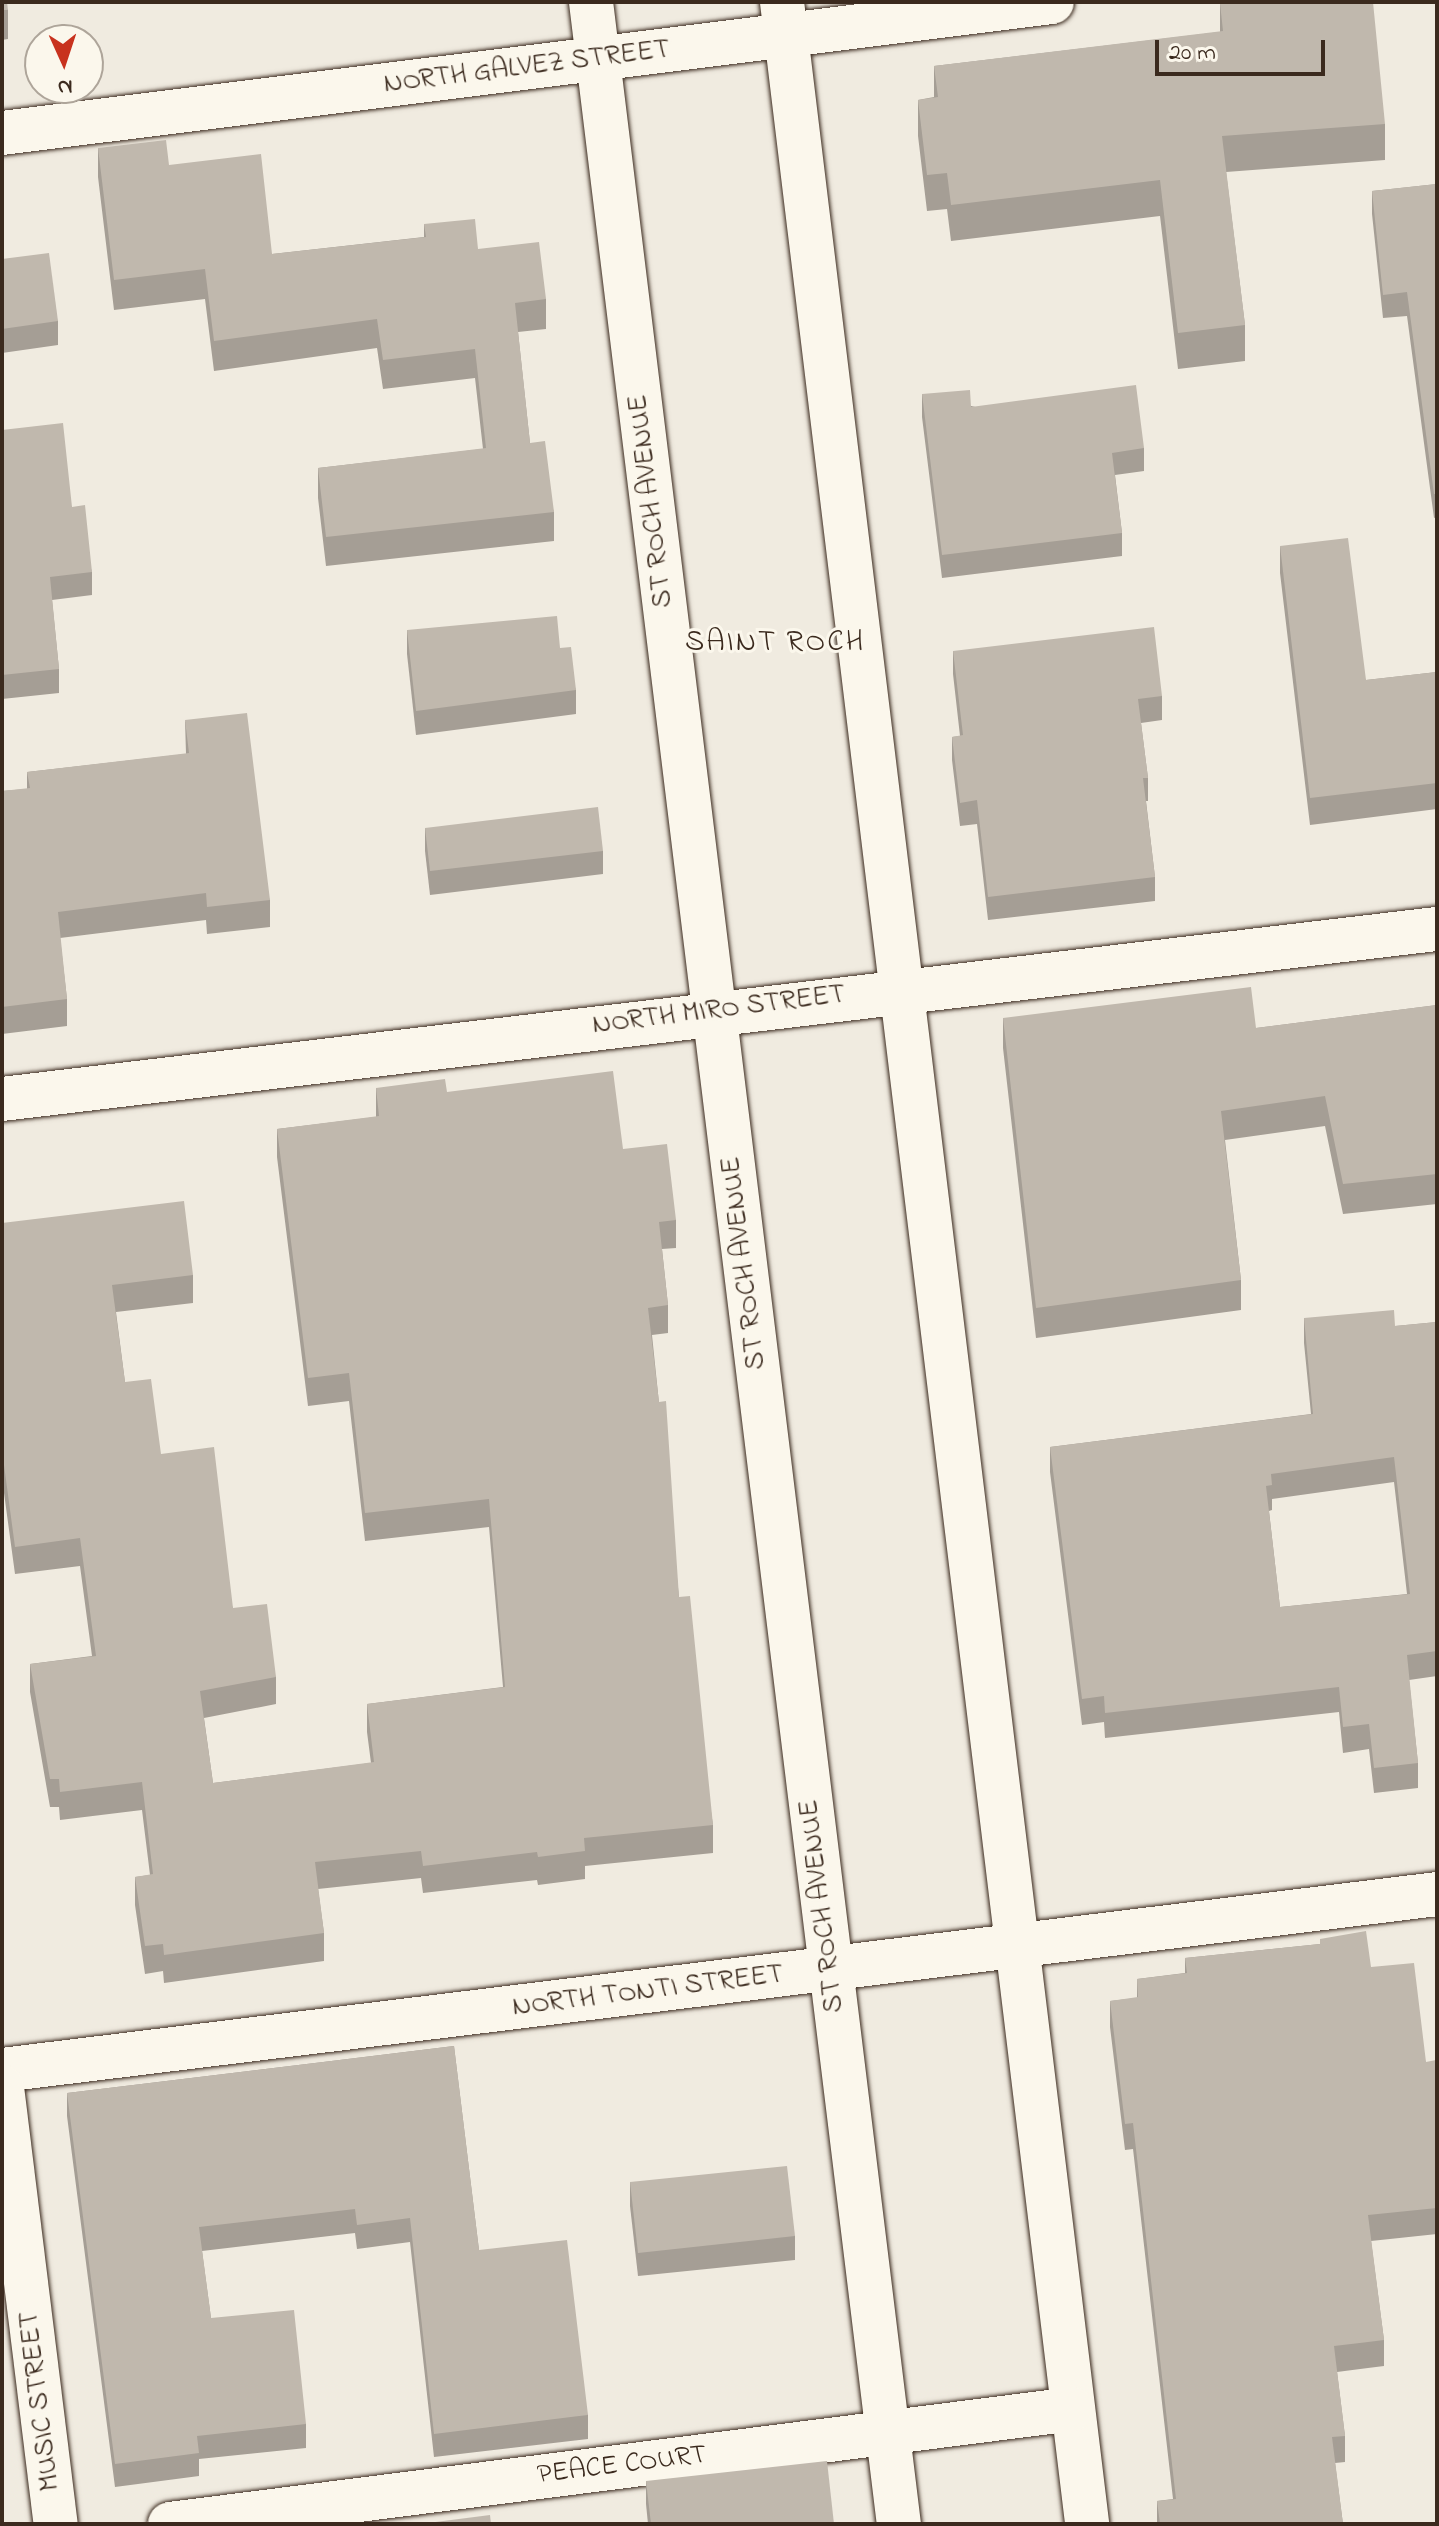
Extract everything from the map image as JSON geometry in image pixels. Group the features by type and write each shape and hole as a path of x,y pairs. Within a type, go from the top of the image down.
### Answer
{"street":[{"name":"ST ROCH AVENUE","path":"591,2 899,2524"},
{"name":"NORTH GALVEZ STREET","path":"2,133 598,59 784,18 1052,2"},
{"path":"784,18 1087,2524"},
{"name":"NORTH MIRO STREET","path":"2,1099 901,989 1437,929"},
{"name":"NORTH TONTI STREET","path":"2,2070 1437,1894"},
{"name":"MUSIC STREET","path":"2,2087 56,2524"},
{"name":"PEACE COURT","path":"170,2524 1073,2409"}],"building":[{"path":"2,2 7,2 8,10 2,10"},
{"path":"1373,2 1385,124 1222,136 1245,325 1178,333 1160,180 951,205 947,173 927,175 918,100 938,97 934,66 1223,31 1220,3"},
{"path":"166,140 169,165 261,154 272,254 426,237 424,224 475,219 478,249 539,242 546,299 515,303 530,443 545,441 554,512 326,537 318,468 486,448 475,349 383,360 377,319 214,341 205,269 114,280 98,148"},
{"path":"1437,184 1437,494 1434,494 1407,292 1383,295 1372,191"},
{"path":"49,253 58,321 2,329 2,259"},
{"path":"1136,385 1144,448 1112,453 1122,533 942,555 922,394 970,390 971,407"},
{"path":"63,423 72,507 85,505 92,572 50,577 59,669 2,675 2,430"},
{"path":"1348,538 1366,680 1437,672 1437,783 1310,798 1280,546"},
{"path":"557,616 560,648 571,647 576,690 416,711 407,630"},
{"path":"1154,627 1162,696 1138,699 1148,778 1143,778 1155,877 988,897 977,800 960,803 952,737 963,735 953,651"},
{"path":"247,713 270,900 207,907 206,893 58,912 67,999 2,1007 2,791 30,788 27,772 189,753 185,720"},
{"path":"598,807 603,851 430,871 425,828"},
{"path":"1251,987 1256,1028 1437,1005 1437,1174 1343,1184 1325,1096 1221,1111 1241,1280 1036,1308 1003,1018"},
{"path":"613,1071 623,1149 667,1144 676,1220 659,1222 668,1305 648,1308 659,1402 666,1401 679,1597 690,1596 713,1825 584,1838 585,1851 538,1857 537,1852 423,1866 421,1851 315,1862 324,1933 164,1955 163,1944 145,1946 135,1877 153,1874 142,1782 60,1792 59,1779 50,1779 30,1664 96,1656 80,1538 15,1547 2,1465 2,1223 184,1201 193,1275 112,1285 125,1382 151,1379 161,1454 214,1447 233,1608 267,1604 276,1677 200,1691 213,1783 374,1762 367,1704 505,1687 489,1499 365,1513 349,1373 308,1378 277,1129 379,1116 376,1088 445,1079 447,1092"},
{"path":"1394,1310 1395,1326 1437,1322 1437,1651 1407,1655 1418,1763 1374,1768 1369,1724 1343,1727 1339,1687 1105,1713 1104,1696 1082,1699 1050,1447 1313,1414 1304,1318","holes":["1394,1457 1410,1594 1280,1607 1266,1486 1272,1485 1271,1474"]},
{"path":"1366,1931 1371,1967 1414,1963 1426,2062 1436,2060 1437,2065 1437,2208 1368,2215 1384,2340 1334,2346 1345,2436 1332,2437 1343,2524 1160,2524 1157,2501 1176,2499 1133,2123 1125,2124 1110,2001 1138,1997 1137,1979 1187,1973 1185,1958 1320,1944 1320,1939"},
{"path":"454,2046 479,2250 567,2240 588,2415 434,2434 410,2218 357,2225 355,2209 199,2227 211,2318 294,2310 306,2424 197,2436 199,2453 115,2464 67,2093"},
{"path":"787,2166 795,2236 638,2253 630,2182"},
{"path":"827,2461 834,2524 651,2524 646,2481"},
{"path":"490,2515 491,2524 420,2524"}],"district":[{"name":"SAINT ROCH","path":"775,643"}]}
